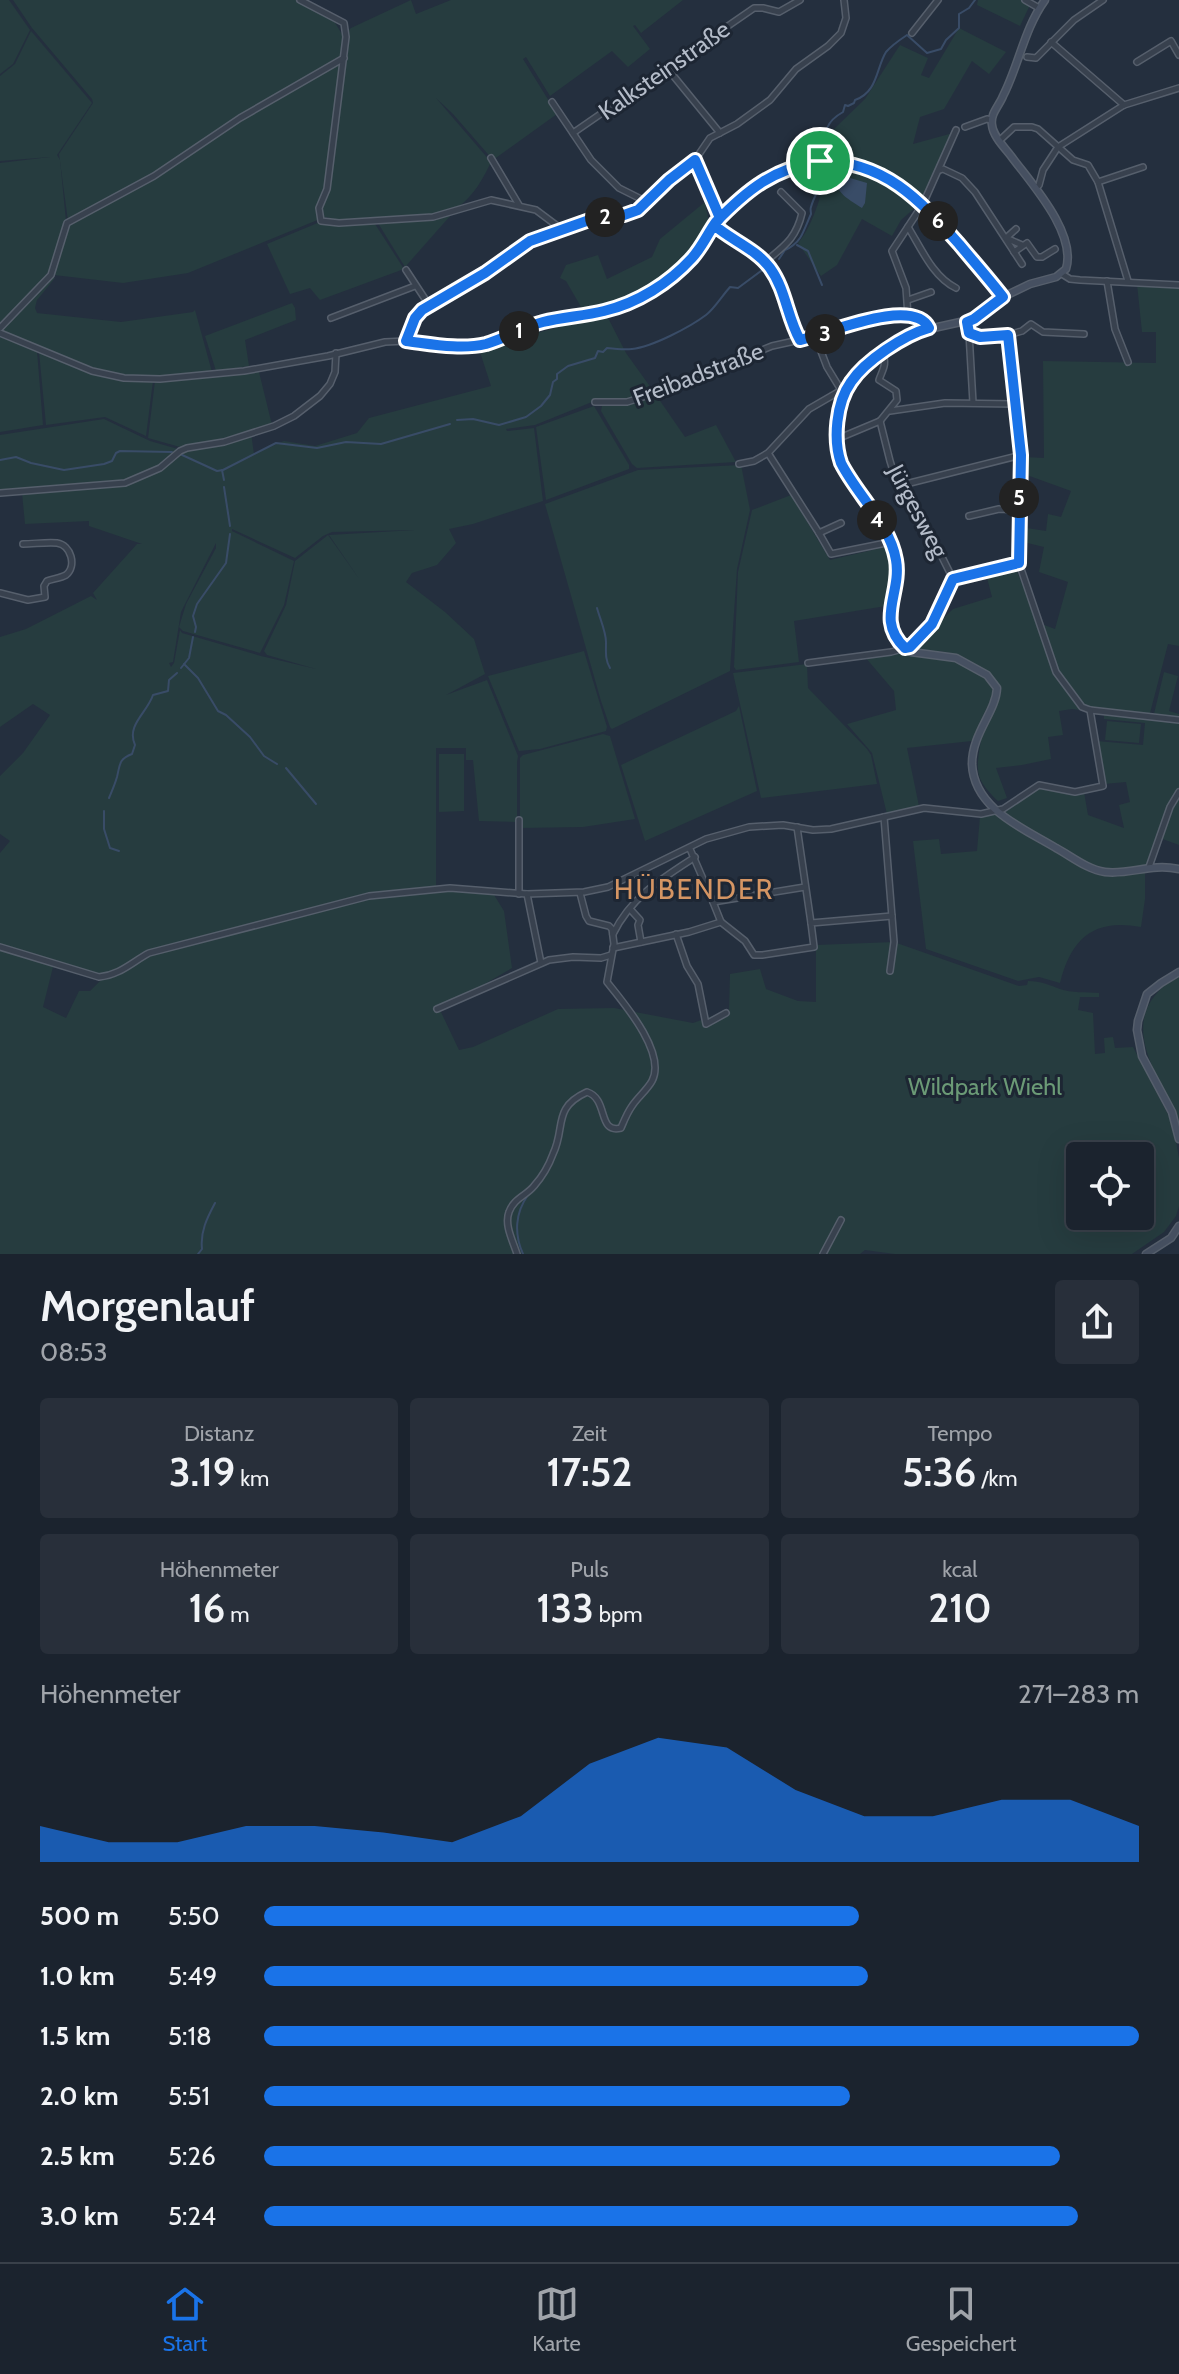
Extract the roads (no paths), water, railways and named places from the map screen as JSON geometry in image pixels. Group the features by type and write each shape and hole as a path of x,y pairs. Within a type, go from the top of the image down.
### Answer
{"main road":[{"path":"1045,0 991,120 999,141 1036,188 1065,240 1068,262 1062,274 1017,289 974,319 929,328 882,354 844,389 838,454 891,542 897,561 890,622 897,641 921,655 956,658 987,675 997,688 976,739 972,764 980,791 997,811 1025,831 1095,869 1114,872 1166,866 1179,869"},
{"path":"1179,972 1147,994 1137,1030 1142,1056 1172,1112 1179,1139"},
{"path":"1146,1254 1171,1238 1179,1226"}],"street":[{"path":"301,0 344,23 346,37 327,189 319,208 321,221 433,217 491,200 536,210 561,229"},
{"name":"Kalksteinstraße","path":"573,133 754,8 779,12 800,0"},
{"path":"406,341 415,318 429,305 485,273 530,241 595,218 631,214 647,202 695,160 710,138 737,124 770,100 796,69 841,33 846,18 844,0"},
{"path":"912,33 938,0"},
{"path":"1025,0 1039,8"},
{"path":"1027,57 1036,58 1081,14 1103,0"},
{"path":"1137,62 1171,41 1179,55"},
{"path":"1051,42 1124,105"},
{"path":"345,57 240,118 154,176 67,223 51,275 0,330 81,367 124,378 160,379 244,371 385,342 482,345 541,323 605,311 645,296 694,256 720,218 756,185 790,168 820,161 842,162 882,175 923,204 1003,297"},
{"path":"667,68 720,133"},
{"path":"1036,188 1058,147 1124,105 1179,88"},
{"path":"552,102 591,160 619,188 647,202"},
{"path":"965,127 991,120"},
{"path":"999,141 1014,127 1032,127 1073,160 1088,165 1098,182 1128,281"},
{"path":"929,328 926,323 908,316 908,300 892,251 923,204 956,130"},
{"path":"491,158 519,205"},
{"path":"695,160 720,218"},
{"path":"1098,182 1143,167"},
{"path":"939,170 943,169 968,184 1022,264"},
{"path":"765,262 791,240 802,213 781,192"},
{"path":"714,225 765,262 783,291 800,340"},
{"path":"908,227 931,264 946,283 956,288"},
{"path":"1006,238 1016,229"},
{"path":"1006,238 1023,245"},
{"path":"1014,252 1027,243 1040,257 1055,249"},
{"path":"406,270 429,305"},
{"path":"1062,274 1070,279 1179,285"},
{"path":"1107,281 1115,329 1128,362"},
{"path":"331,318 415,286"},
{"path":"908,300 931,292"},
{"name":"Freibadstraße","path":"595,402 627,402 772,346 877,317 908,316"},
{"path":"967,322 973,403"},
{"path":"969,333 980,337 1008,335 1022,331 1031,324 1043,332 1084,334"},
{"path":"1008,335 1021,455 1019,563 1056,672 1082,707 1179,720"},
{"path":"739,464 754,461 768,453 809,409 844,389 827,367 819,346"},
{"path":"0,493 125,483 160,468 187,448 248,436 294,416 320,396 335,372 336,353"},
{"path":"837,439 880,421 890,411 897,396 896,391 879,380 885,364 882,354"},
{"path":"890,411 945,403 1015,404"},
{"name":"Jürgesweg","path":"880,421 898,486 927,527 953,579 932,624 918,640 905,648"},
{"path":"768,453 831,554 891,542"},
{"path":"898,486 1021,455"},
{"path":"969,516 999,509 1019,510"},
{"path":"819,533 841,523"},
{"path":"0,593 28,600 45,597 47,581 65,576 70,569 72,560 64,545 23,544"},
{"path":"953,579 1019,563"},
{"path":"808,663 905,648"},
{"path":"0,947 99,977 108,976 121,972 149,953 369,896 450,888 519,894 580,893 608,887 706,839 749,827 831,829 924,808 970,814 997,811 1039,785 1075,792 1103,786 1090,710"},
{"path":"1149,867 1170,807 1179,792"},
{"path":"884,817 894,942 890,971"},
{"path":"519,820 519,894"},
{"path":"690,849 721,922 745,941 754,955 814,947 797,827"},
{"path":"613,935 620,919 640,895 695,857"},
{"path":"713,902 805,887"},
{"path":"517,1254 507,1225 508,1213 519,1196 535,1185 548,1164 555,1150 561,1117 569,1103 587,1092 591,1093 601,1103 608,1126 612,1130 621,1128 632,1106 652,1081 655,1069 654,1057 633,1014 607,982 612,929 589,921 580,893"},
{"path":"527,894 541,963"},
{"path":"630,909 640,920 641,942"},
{"path":"811,923 892,916"},
{"path":"437,1009 541,963 573,957 601,958 612,951 641,942 721,922"},
{"path":"676,934 687,966 698,984 706,1024 726,1013"},
{"path":"823,1254 841,1220"}],"water":[{"path":"840,175 867,183 862,208 840,192 836,178"}],"waterway":[{"path":"825,156 828,125 843,112 845,105 854,103 868,91 888,50 907,35 927,53 941,49 959,28 959,14 975,0"},
{"path":"779,259 803,233 826,166"},
{"path":"797,245 808,251 822,285"},
{"path":"457,420 473,419 499,425 526,417 541,406 550,395 557,374 568,366 595,358 598,351 603,352 607,348 640,347 670,336 706,315 730,287 738,288 765,268"},
{"path":"180,454 217,471 276,443 317,448 346,442 381,444 450,424"},
{"path":"0,460 16,457 64,470 104,464 112,461 120,451 172,452"},
{"path":"222,470 224,480"},
{"path":"224,487 230,526"},
{"path":"195,632 193,616 197,604 226,563 230,534"},
{"path":"597,608 610,668"},
{"path":"181,668 189,658 193,637"},
{"path":"184,664 198,678 218,711 250,737 264,756 277,764"},
{"path":"109,798 121,762 132,754 135,725 153,695 168,691 169,680 177,673"},
{"path":"286,768 316,804"},
{"path":"104,811 104,829 110,848 119,851"},
{"path":"523,1254 517,1224 520,1209 528,1195"},
{"path":"198,1254 202,1249 205,1225 215,1203"}],"district":[{"name":"HÜBENDER","path":"694,889"}],"park label":[{"name":"Wildpark Wiehl","path":"985,1086"}]}
